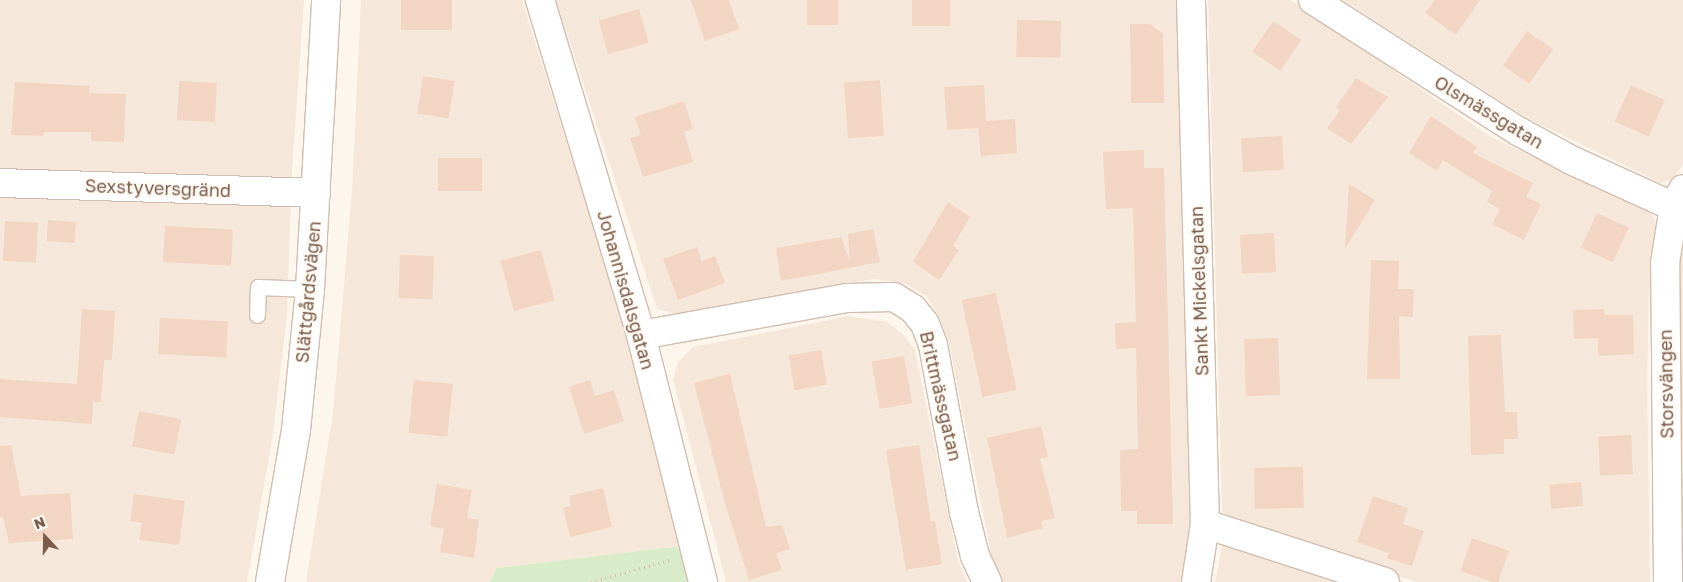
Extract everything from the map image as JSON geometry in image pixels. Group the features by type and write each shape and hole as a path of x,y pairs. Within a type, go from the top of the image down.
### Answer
{"street":[{"name":"Slättgårdsvägen","path":"270,582 296,430 310,289 326,0"},
{"name":"Johannisdalsgatan","path":"540,0 641,335 704,582"},
{"name":"Sankt Mickelsgatan","path":"1191,0 1205,524 1196,582"},
{"name":"Olsmässgatan","path":"1313,0 1518,131 1571,160 1679,198"},
{"name":"Sexstyversgränd","path":"0,183 316,193"},
{"name":"Storsvängen","path":"1668,582 1665,263 1679,198"},
{"name":"Brittmässgatan","path":"641,335 847,298 894,296 913,309 925,324 933,345 964,512 975,556 987,582"},
{"path":"1205,524 1385,582"}],"lane":[{"path":"256,315 258,287 310,289"}],"path":[{"path":"591,582 696,553"}],"shaded area":[{"path":"0,0 304,0 292,172 287,315 273,434 247,582 0,582"},
{"path":"361,0 522,0 629,341 681,546 497,568 489,582 306,582 333,413 352,191"},
{"path":"556,0 1181,0 1194,522 1184,582 1003,582 994,567 948,339 938,314 926,296 906,284 874,279 681,315 657,309"},
{"path":"1208,0 1290,0 1491,137 1640,205 1652,215 1656,224 1649,295 1647,379 1650,582 1417,582 1233,522 1222,511"},
{"path":"1343,0 1683,0 1683,164 1674,178 1661,183 1527,118"},
{"path":"1683,233 1683,582 1679,279"},
{"path":"849,316 887,322 903,334 915,350 958,561 967,582 726,582 673,379 678,362 693,347"},
{"path":"1223,543 1338,582 1215,582"}],"green space":[{"path":"681,546 691,582 489,582 497,568"}],"building":[{"path":"401,0 452,0 452,30 401,30"},
{"path":"691,0 729,0 739,29 705,41"},
{"path":"807,0 838,0 838,25 807,25"},
{"path":"912,0 950,0 950,26 912,26"},
{"path":"1435,0 1480,0 1456,35 1425,13"},
{"path":"639,9 649,43 608,54 599,21"},
{"path":"1017,20 1061,21 1060,58 1016,57"},
{"path":"1273,21 1301,40 1280,71 1252,52"},
{"path":"1130,24 1150,24 1163,34 1164,103 1131,103"},
{"path":"1527,31 1553,49 1529,84 1503,65"},
{"path":"423,76 455,81 449,119 417,114"},
{"path":"1356,78 1388,97 1351,144 1327,128 1340,110 1336,107"},
{"path":"880,80 884,136 848,138 844,83"},
{"path":"179,81 217,83 215,122 177,120"},
{"path":"15,82 90,86 89,93 126,94 124,142 91,141 91,132 44,132 43,136 11,135"},
{"path":"984,85 986,121 1015,119 1017,153 981,156 978,128 947,130 944,87"},
{"path":"1631,85 1665,100 1649,137 1615,122"},
{"path":"684,101 693,129 684,132 693,162 643,177 630,138 641,135 635,117"},
{"path":"1431,116 1477,147 1473,153 1533,183 1526,197 1541,204 1524,240 1492,224 1500,209 1487,202 1492,191 1443,160 1437,171 1409,153"},
{"path":"1282,136 1284,170 1243,172 1241,138"},
{"path":"1144,150 1144,168 1164,168 1173,524 1137,524 1137,511 1121,511 1120,450 1138,449 1136,348 1116,349 1115,323 1136,322 1133,208 1106,209 1103,152"},
{"path":"438,158 482,158 482,191 438,191"},
{"path":"1349,184 1375,200 1345,249"},
{"path":"948,202 970,217 953,246 959,250 939,280 913,262"},
{"path":"1597,213 1629,228 1613,262 1581,247"},
{"path":"48,220 76,222 74,243 47,241"},
{"path":"5,221 38,223 36,263 3,261"},
{"path":"165,226 233,230 231,266 163,262"},
{"path":"873,229 880,262 781,281 776,248 841,237 850,262 848,234"},
{"path":"1274,233 1276,272 1242,274 1240,235"},
{"path":"697,247 702,261 715,256 725,283 678,300 663,259"},
{"path":"541,250 554,300 514,311 500,261"},
{"path":"400,255 434,256 432,299 398,298"},
{"path":"1371,260 1399,261 1398,289 1414,289 1413,317 1399,316 1400,379 1367,379"},
{"path":"996,293 1017,390 982,397 962,300"},
{"path":"82,309 115,311 112,360 104,360 101,402 93,402 92,424 0,417 0,379 77,384"},
{"path":"1604,309 1605,315 1633,315 1634,354 1598,356 1598,338 1574,339 1573,310"},
{"path":"160,318 228,322 226,358 158,354"},
{"path":"1501,335 1505,412 1517,412 1518,439 1504,439 1504,454 1471,455 1468,336"},
{"path":"1278,338 1280,395 1246,396 1244,339"},
{"path":"821,350 827,384 795,390 789,356"},
{"path":"904,356 912,403 880,409 872,362"},
{"path":"730,374 766,527 782,525 790,549 776,553 782,570 749,580 725,503 694,383"},
{"path":"414,380 453,384 447,437 408,433"},
{"path":"590,380 595,396 614,390 624,421 584,434 569,387"},
{"path":"139,411 181,419 174,455 132,446"},
{"path":"1041,426 1048,457 1040,459 1055,518 1041,521 1043,528 1007,538 987,438"},
{"path":"1631,435 1633,474 1600,476 1598,437"},
{"path":"11,445 21,496 70,493 73,539 9,543 3,517 0,518 0,446"},
{"path":"919,445 931,522 935,521 942,564 906,570 886,450"},
{"path":"1303,467 1304,508 1255,509 1254,468"},
{"path":"1581,482 1583,506 1551,509 1549,485"},
{"path":"437,484 472,490 467,518 479,520 474,558 440,552 444,529 430,526"},
{"path":"603,488 612,527 570,537 563,508 571,506 569,496"},
{"path":"134,494 185,501 179,545 139,540 142,523 130,521"},
{"path":"1373,496 1408,508 1403,524 1424,531 1412,566 1387,558 1389,553 1357,542"},
{"path":"1472,538 1509,551 1498,582 1492,582 1461,571"}]}
